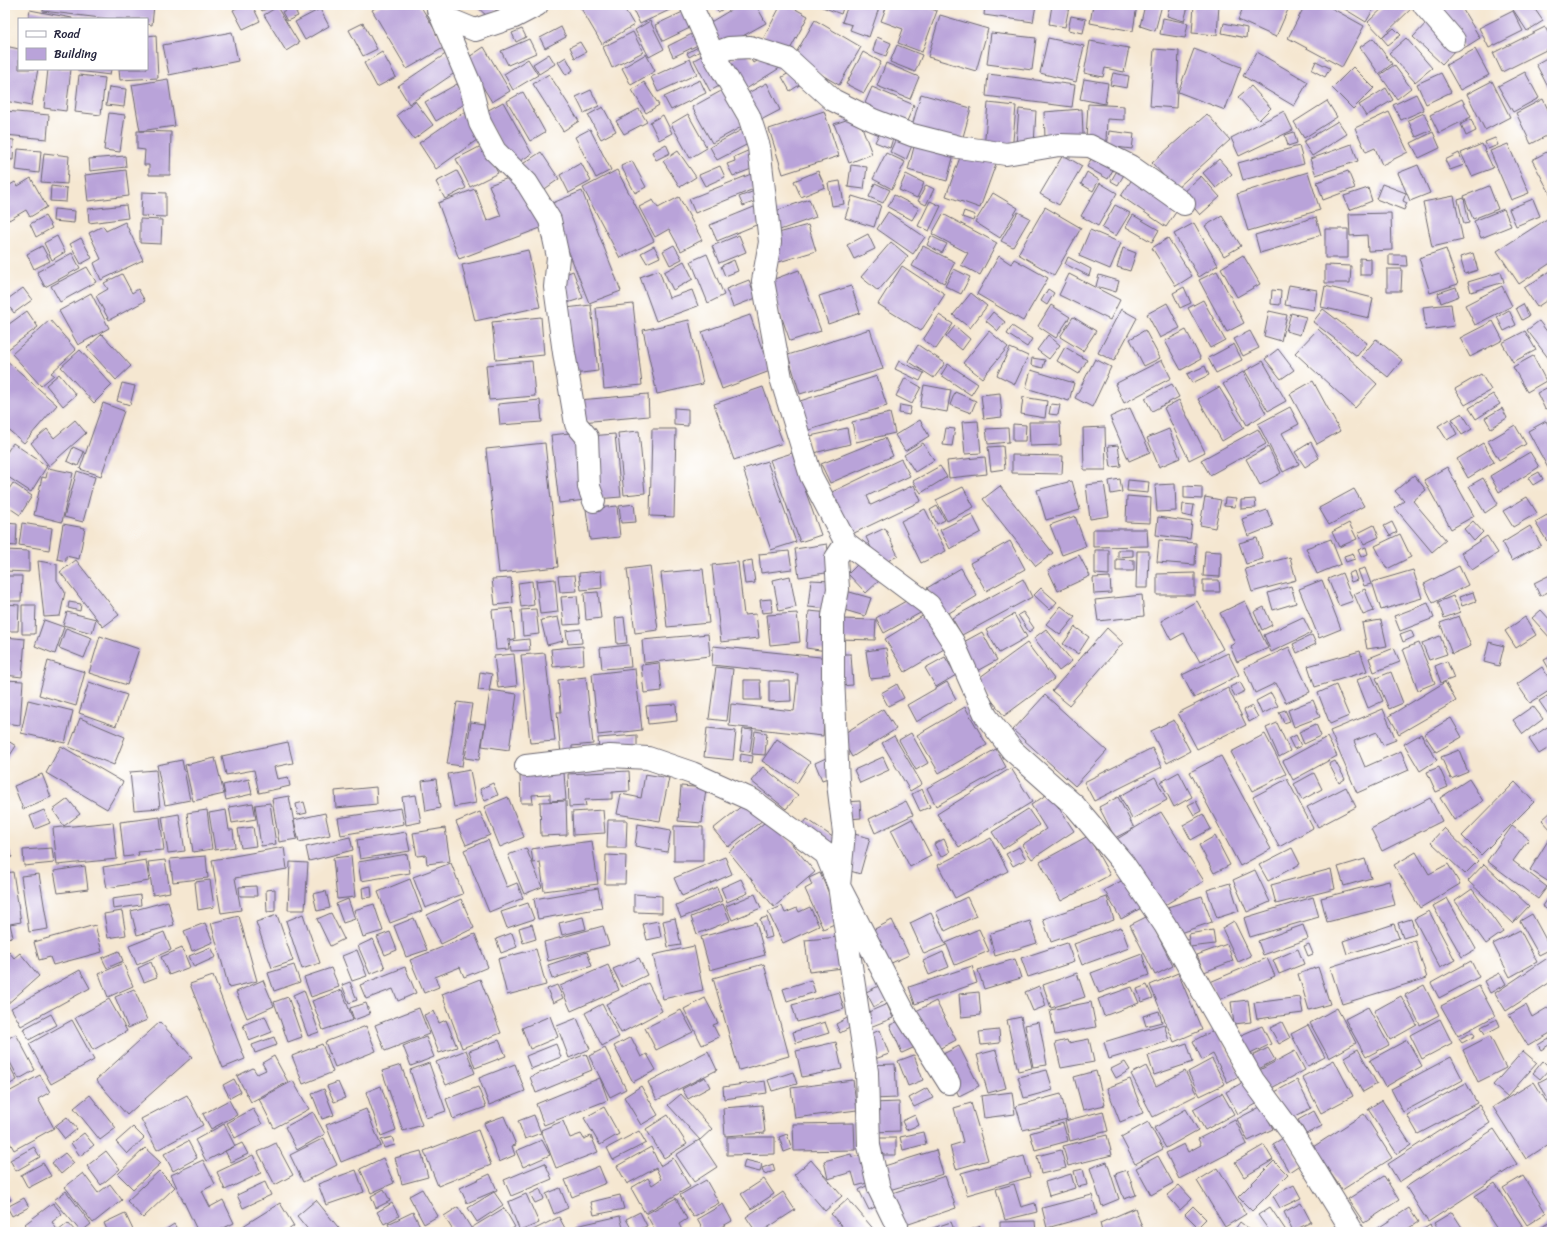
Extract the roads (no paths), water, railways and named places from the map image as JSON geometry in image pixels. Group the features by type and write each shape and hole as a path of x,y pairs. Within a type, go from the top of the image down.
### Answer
{"street":[{"path":"438,11 475,30 514,17 536,5"},
{"path":"691,5 713,54 749,116 759,146 770,242 763,281 781,378 811,476 846,543 928,605 953,642 986,716 1012,750 1076,806 1123,862 1165,925 1253,1080 1292,1133 1353,1232"},
{"path":"1424,5 1454,40"},
{"path":"438,11 470,84 480,123 495,151 527,183 550,220 558,257 555,288 564,353 576,424 587,437 589,487 594,501"},
{"path":"713,54 729,48 750,47 788,59 833,100 873,120 912,135 959,147 1006,154 1059,145 1090,146 1130,166 1184,204"},
{"path":"846,543 836,558 838,589 833,616 833,677 837,775 844,833 839,886 867,1072 869,1146 879,1189 897,1226 896,1232"},
{"path":"526,766 610,756 648,758 692,773 752,800 826,854 839,886 903,1010 949,1083"}]}
